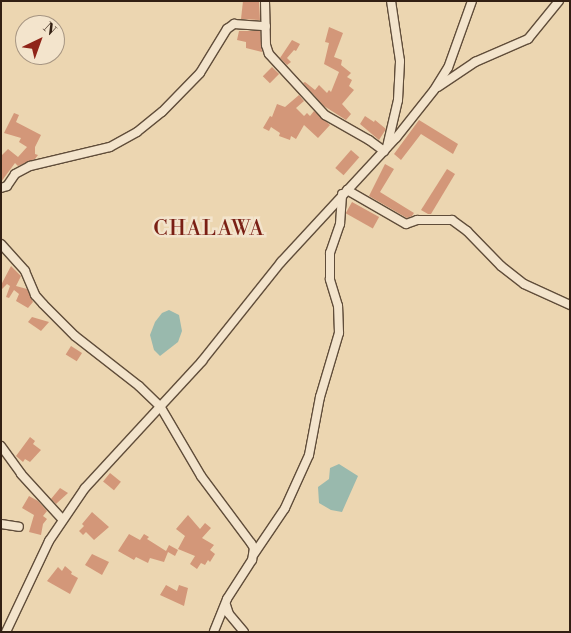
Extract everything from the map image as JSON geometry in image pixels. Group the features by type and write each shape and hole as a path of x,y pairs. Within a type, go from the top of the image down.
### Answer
{"street":[{"path":"265,1 266,45 269,54 325,114 385,150"},
{"path":"385,150 398,100 400,61 391,1"},
{"path":"6,632 49,541 100,470 202,361 280,262 385,150 434,90 448,68 472,1"},
{"path":"434,90 475,62 528,39 559,1"},
{"path":"1,188 6,186 15,174 30,166 110,147 137,132 162,112 200,73 227,29 234,24 266,26"},
{"path":"344,192 406,224 417,220 452,220 467,231 501,266 524,284 570,305"},
{"path":"214,632 228,599 254,554 285,508 309,455 320,397 340,333 338,306 330,280 330,253 340,224 344,192"},
{"path":"1,244 25,271 35,296 75,336 160,406 201,476 252,543 254,554"},
{"path":"1,446 21,474 63,520"},
{"path":"1,524 18,528"},
{"path":"226,605 229,614 244,632"}],"shaded area":[{"path":"169,310 179,315 182,331 178,342 160,356 154,350 150,335 155,322 162,313"},
{"path":"339,464 358,476 342,512 331,510 319,503 318,487 329,479 330,468"}],"building":[{"path":"243,1 259,1 260,20 241,19"},
{"path":"329,27 343,33 334,57 342,60 341,65 351,73 347,77 352,80 349,86 354,90 342,104 351,114 346,120 324,106 303,83 305,82 315,90 319,85 327,93 329,90 331,92 339,72 324,64 329,43 325,42"},
{"path":"239,31 260,31 262,52 246,48 246,42 237,40"},
{"path":"292,40 300,44 296,51 294,50 287,58 291,62 287,65 280,58"},
{"path":"272,67 279,74 270,83 263,76"},
{"path":"299,95 304,101 296,108 304,116 307,113 310,116 314,111 330,125 318,138 304,125 296,139 291,136 290,140 279,136 280,133 271,127 269,131 263,128 270,116 272,117 277,104 285,107"},
{"path":"14,113 19,115 16,122 41,135 35,147 35,154 38,155 35,159 18,166 15,163 1,182 1,156 8,149 18,157 27,147 19,142 21,138 4,133"},
{"path":"365,116 374,122 375,120 386,129 379,140 360,124"},
{"path":"419,120 458,144 453,154 421,134 401,160 394,154"},
{"path":"351,150 359,157 344,175 335,168"},
{"path":"385,164 394,169 380,192 414,213 412,216 407,218 369,196"},
{"path":"447,169 455,174 431,214 428,214 421,210"},
{"path":"352,202 379,217 373,228 346,213"},
{"path":"11,266 21,276 16,286 27,289 33,302 28,308 16,301 19,294 14,290 9,298 6,297 10,286 7,284 1,290 1,285"},
{"path":"32,317 49,322 41,331 28,322"},
{"path":"71,346 82,353 77,361 66,354"},
{"path":"30,437 35,441 33,444 41,450 30,462 25,459 23,462 16,456"},
{"path":"110,473 121,482 114,490 103,482"},
{"path":"60,488 68,493 56,504 51,499"},
{"path":"29,496 38,501 47,511 43,516 47,519 43,524 41,535 29,532 34,515 22,508"},
{"path":"92,512 109,527 94,540 86,532 83,535 79,531"},
{"path":"188,515 200,529 205,523 211,528 202,538 214,545 210,550 215,554 210,562 208,560 205,565 201,563 197,569 190,564 195,556 178,549 185,536 176,529"},
{"path":"129,534 140,540 144,534 149,537 147,539 166,551 169,545 178,550 175,556 168,552 164,562 150,558 148,563 136,557 134,560 118,551"},
{"path":"92,554 109,562 102,575 85,565"},
{"path":"65,566 72,572 71,574 78,578 70,594 47,581 58,567 62,571"},
{"path":"166,585 177,591 179,585 188,588 184,606 160,595"}],"district":[{"name":"CHALAWA","path":"209,229"}]}
